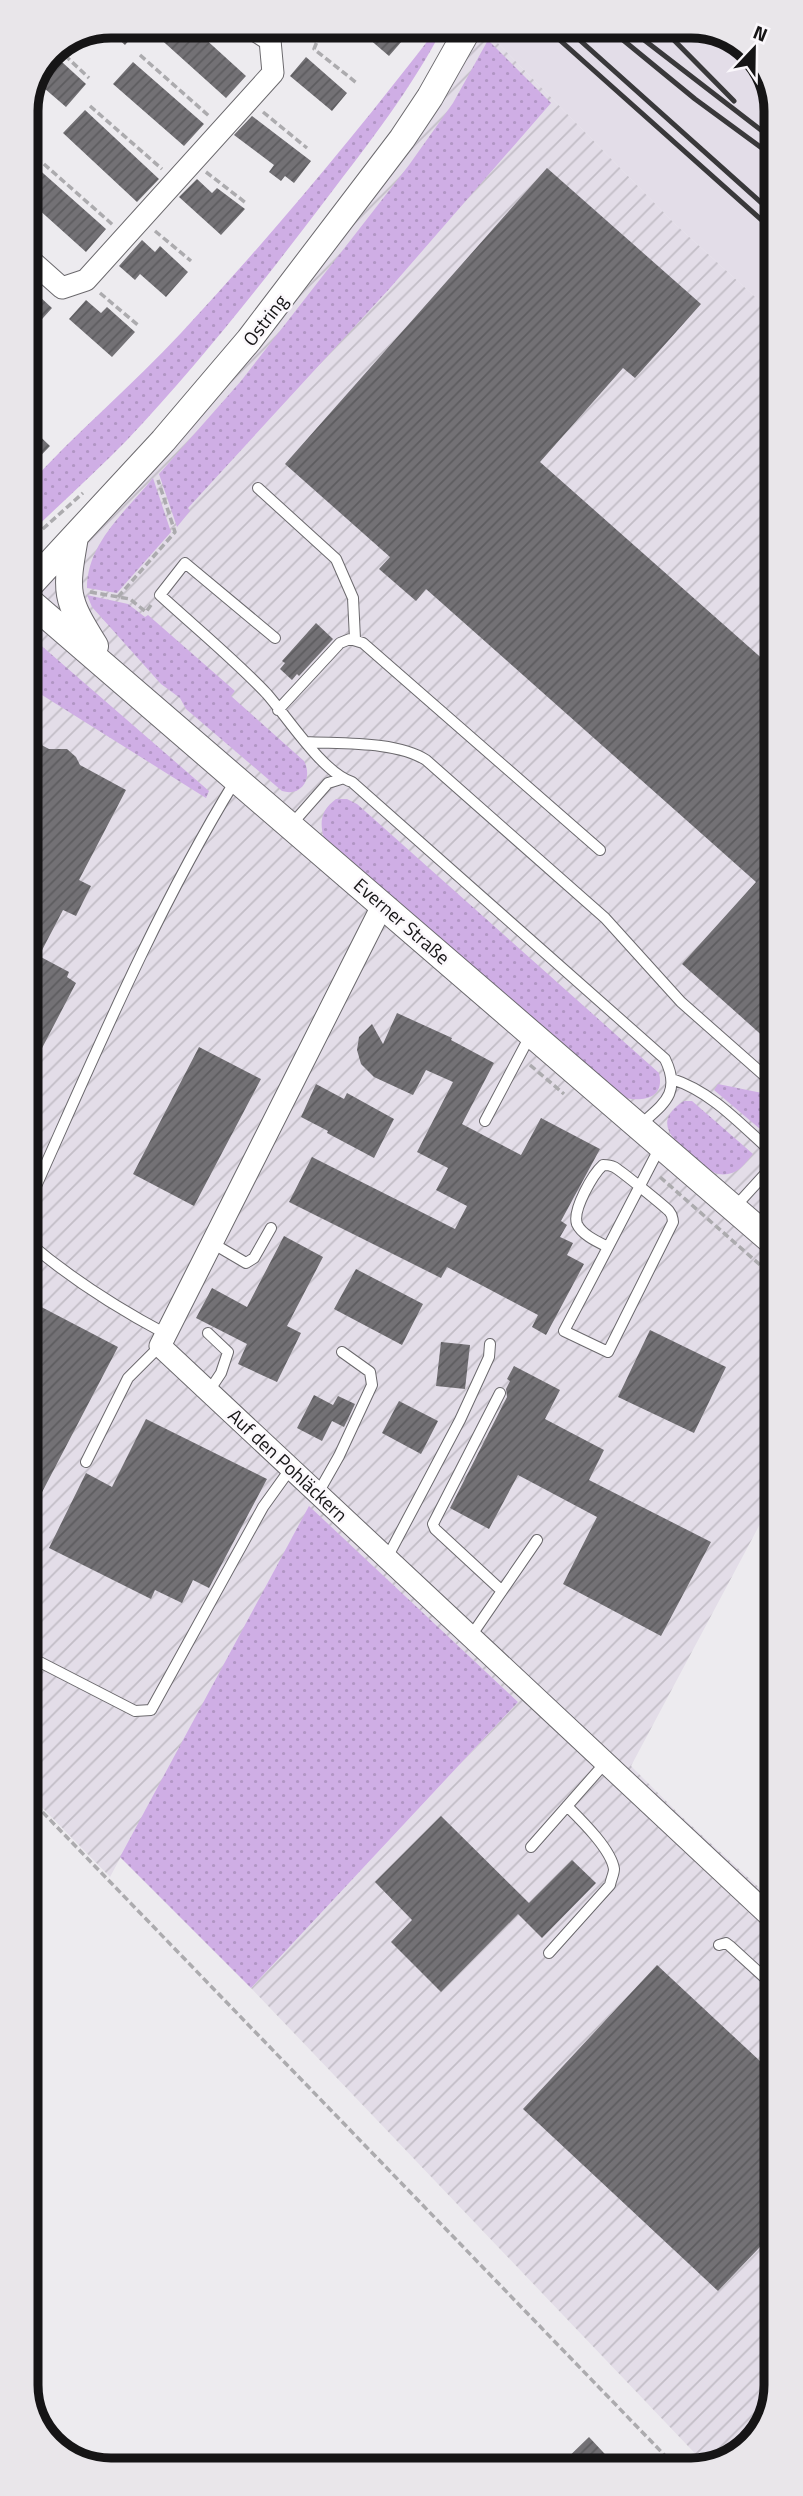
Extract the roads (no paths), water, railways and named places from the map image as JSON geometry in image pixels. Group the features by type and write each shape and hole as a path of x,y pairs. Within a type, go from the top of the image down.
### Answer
{"street":[{"path":"38,267 62,288 86,280 273,73 270,40 267,38"},
{"name":"Ostring","path":"38,576 194,405 279,302 402,139 430,97 463,39"},
{"path":"75,537 69,567 70,602 110,670"},
{"name":"Everner Straße","path":"38,608 764,1234"},
{"path":"163,1340 383,905"},
{"name":"Auf den Pohläckern","path":"163,1340 208,1391 764,1911"}],"lane":[{"path":"258,488 335,559 353,598 355,639"},
{"path":"275,638 185,563 160,595 249,677 341,779 352,782 665,1059 673,1086 667,1100 639,1126"},
{"path":"278,710 340,643 355,639 363,643 600,850"},
{"path":"306,742 399,749 426,760 605,918 681,1002 764,1076"},
{"path":"38,1183 113,1014 205,831 237,779"},
{"path":"291,825 328,783 341,779"},
{"path":"485,1121 532,1033"},
{"path":"672,1079 691,1085 705,1094 764,1143"},
{"path":"608,1247 585,1233 577,1223 576,1211 596,1171 603,1165 621,1171 639,1188 671,1214 673,1222 608,1352 564,1331 639,1188 661,1145"},
{"path":"734,1208 764,1175"},
{"path":"212,1242 246,1263 254,1258 271,1227"},
{"path":"38,1251 60,1270 163,1340 128,1377 86,1462"},
{"path":"208,1333 228,1352 221,1373 208,1391"},
{"path":"387,1558 460,1420 489,1357 490,1344"},
{"path":"318,1493 339,1456 372,1385 370,1372 342,1352"},
{"path":"500,1393 433,1524 435,1529 502,1591"},
{"path":"38,1661 135,1711 151,1710 263,1507 291,1468"},
{"path":"471,1636 537,1540"},
{"path":"531,1847 606,1762"},
{"path":"550,1954 610,1885 614,1871 611,1860 567,1806"},
{"path":"719,1945 726,1943 764,1977"}],"railway":[{"path":"558,39 764,222"},
{"path":"578,39 764,205"},
{"path":"622,39 695,99 764,150"},
{"path":"643,39 764,132"},
{"path":"673,39 734,101"}]}
